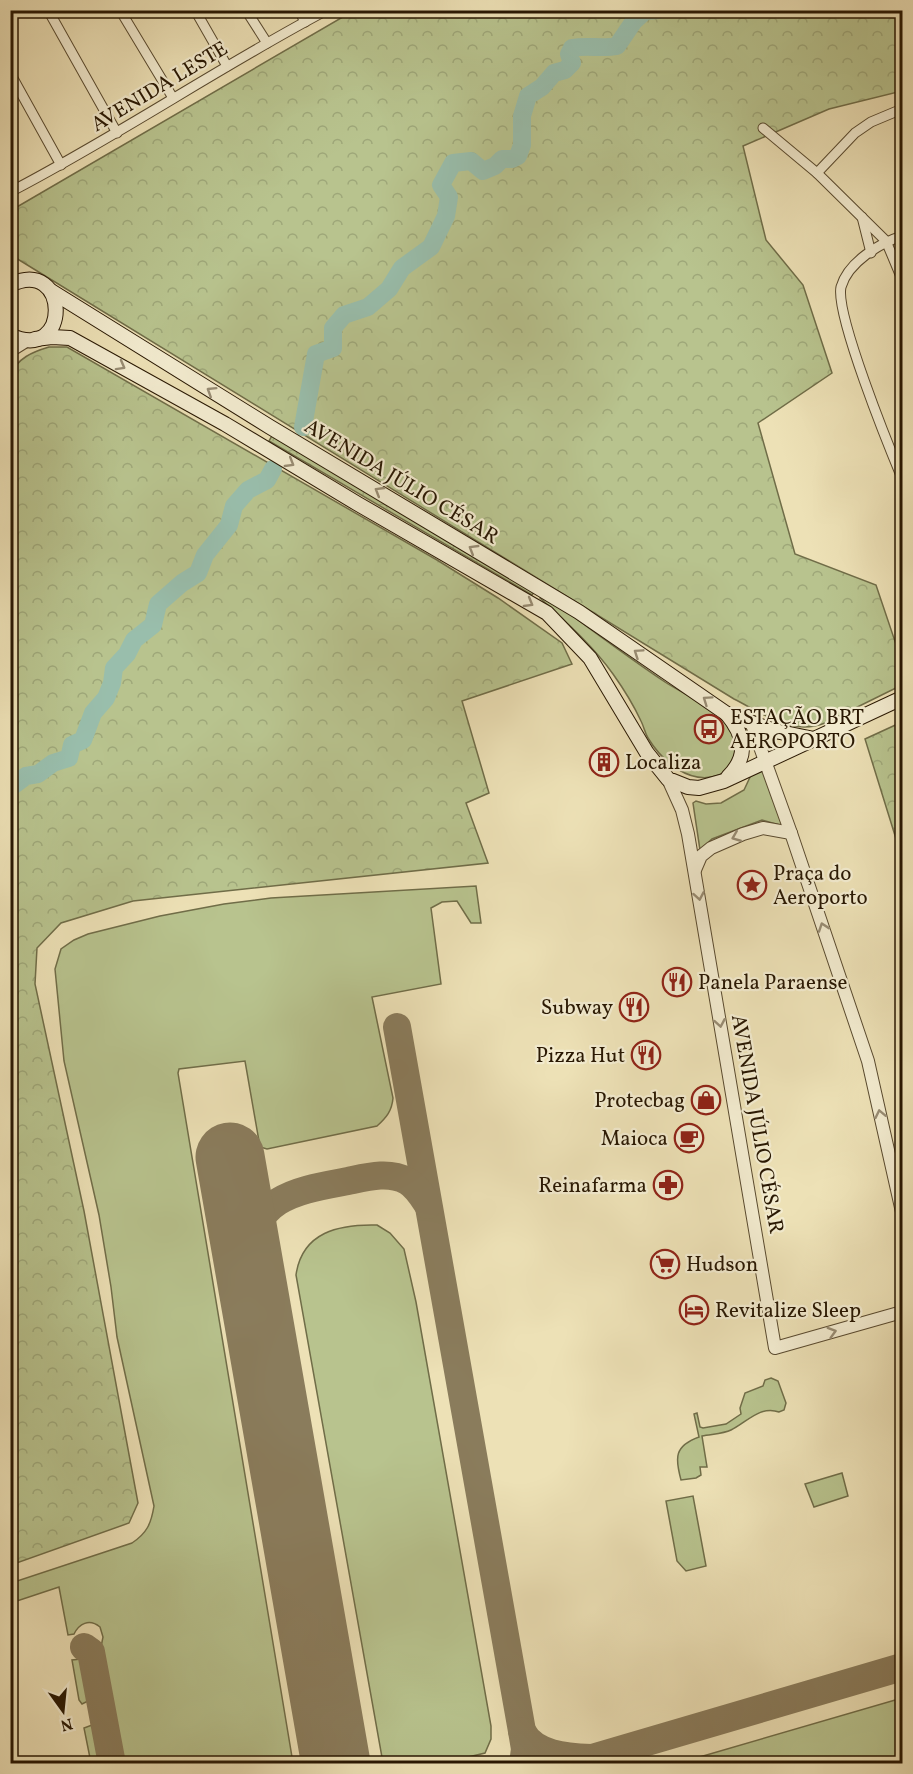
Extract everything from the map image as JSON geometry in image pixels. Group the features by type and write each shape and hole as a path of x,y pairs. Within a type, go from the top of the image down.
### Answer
{"main road":[{"path":"10,274 28,280"},
{"path":"10,285 28,280"},
{"name":"AVENIDA JÚLIO CÉSAR","path":"28,280 44,285 270,427 579,612 727,714 788,735 814,739"},
{"path":"31,340 50,331 54,323 57,307 51,291"},
{"name":"AVENIDA JÚLIO CÉSAR","path":"10,336 31,340 52,337 70,338 225,424 547,613 590,658 642,746 668,779"},
{"path":"668,779 688,787 699,788 724,781 903,698"},
{"name":"AVENIDA JÚLIO CÉSAR","path":"724,781 735,770 742,755 738,728 727,714"}],"street":[{"path":"48,10 117,133"},
{"path":"120,10 173,98"},
{"path":"195,10 227,66"},
{"path":"246,10 267,43"},
{"path":"299,10 305,22"},
{"name":"AVENIDA LESTE","path":"10,192 62,165 227,66 327,10"},
{"path":"10,73 62,165"},
{"path":"817,173 855,133 871,122 903,109"},
{"path":"763,128 817,173 886,241 903,279"},
{"path":"862,217 871,253"},
{"path":"903,236 886,241 853,266 845,277 840,297 850,336 893,458 903,478"},
{"path":"10,351 31,340"},
{"path":"751,722 868,1061 903,1212"},
{"name":"AVENIDA JÚLIO CÉSAR","path":"668,779 682,810 688,834 775,1348 903,1312"},
{"path":"694,871 701,856 711,848 742,834 763,828 791,833"}],"green space":[{"path":"353,11 902,11 902,91 829,109 743,146 766,240 803,285 832,373 758,423 795,554 876,585 902,662 902,685 825,723 813,726 789,725 767,717 734,699 11,255 10,211"},
{"path":"49,347 67,347 437,560 498,598 562,643 572,664 462,701 489,793 466,803 488,863 133,901 61,923 37,948 35,984 84,1211 138,1503 129,1523 11,1565 10,375 26,356"},
{"path":"273,434 535,591 532,595 269,441"},
{"path":"542,594 649,671 721,716 731,728 737,751 727,771 708,778 698,777 687,774 669,763 648,738 635,709 613,674 588,644 540,598"},
{"path":"902,722 902,858 865,739"},
{"path":"764,770 783,826 762,820 712,839 700,850 693,803 696,801 706,804 721,803 744,790 751,775"},
{"path":"476,886 481,923 471,923 457,901 442,902 431,908 441,984 372,997 393,1098 388,1114 377,1126 267,1149 260,1147 245,1061 179,1069 293,1763 122,1763 101,1647 103,1637 100,1627 96,1624 85,1623 74,1634 68,1635 59,1587 11,1603 11,1583 132,1543 148,1528 154,1506 117,1337 99,1215 64,1061 55,969 61,949 88,934 160,916 224,904 271,898"},
{"path":"377,1225 390,1233 404,1249 416,1302 491,1726 491,1739 485,1753 443,1763 383,1763 296,1275 300,1260 314,1240 336,1229"},
{"path":"771,1378 778,1381 786,1403 784,1410 759,1413 728,1431 702,1436 707,1467 700,1467 701,1475 696,1478 681,1480 678,1454 685,1444 699,1437 694,1414 697,1413 700,1427 703,1428 726,1424 741,1414 740,1408 745,1393 763,1386 765,1380"},
{"path":"842,1473 848,1496 814,1507 805,1484"},
{"path":"693,1496 706,1566 686,1571 677,1561 666,1501"},
{"path":"81,1659 90,1700 82,1704 79,1700 72,1660"},
{"path":"902,1698 902,1763 679,1763"},
{"path":"92,1725 101,1763 91,1763 84,1728"}],"waterway":[{"path":"303,427 316,354 333,348 333,328 344,315 368,307 389,289 402,268 431,247 446,216 449,197 441,185 453,163 471,161 483,171 495,166 502,159 512,159 518,156 522,145 522,116 528,96 542,87 554,73 565,70 572,63 569,54 572,48 617,46 634,21 645,11 659,10"},
{"path":"10,788 26,776 38,774 53,763 69,758 72,745 83,740 93,713 106,698 112,683 114,668 127,654 134,640 153,625 158,604 182,583 198,573 205,555 229,525 234,506 248,490 267,480 273,469"}],"taxiway":[{"path":"397,1027 522,1731 525,1749 523,1764"},
{"path":"248,1260 252,1239 259,1222 268,1210 280,1200 311,1189 370,1177 393,1176 410,1183 428,1205"},
{"path":"84,1647 91,1652 112,1764"},
{"path":"572,1764 902,1667"},
{"path":"522,1731 527,1739 543,1750 572,1757 591,1758"}],"runway":[{"path":"230,1157 336,1764"}],"place":[{"name":"ESTAÇÃO BRT AEROPORTO","path":"709,729"},
{"name":"Localiza","path":"604,762"},
{"name":"Praça do Aeroporto","path":"752,885"},
{"name":"Panela Paraense","path":"677,982"},
{"name":"Subway","path":"634,1007"},
{"name":"Pizza Hut","path":"646,1055"},
{"name":"Protecbag","path":"706,1100"},
{"name":"Maioca","path":"689,1138"},
{"name":"Reinafarma","path":"668,1185"},
{"name":"Hudson","path":"665,1264"},
{"name":"Revitalize Sleep","path":"694,1310"}]}
